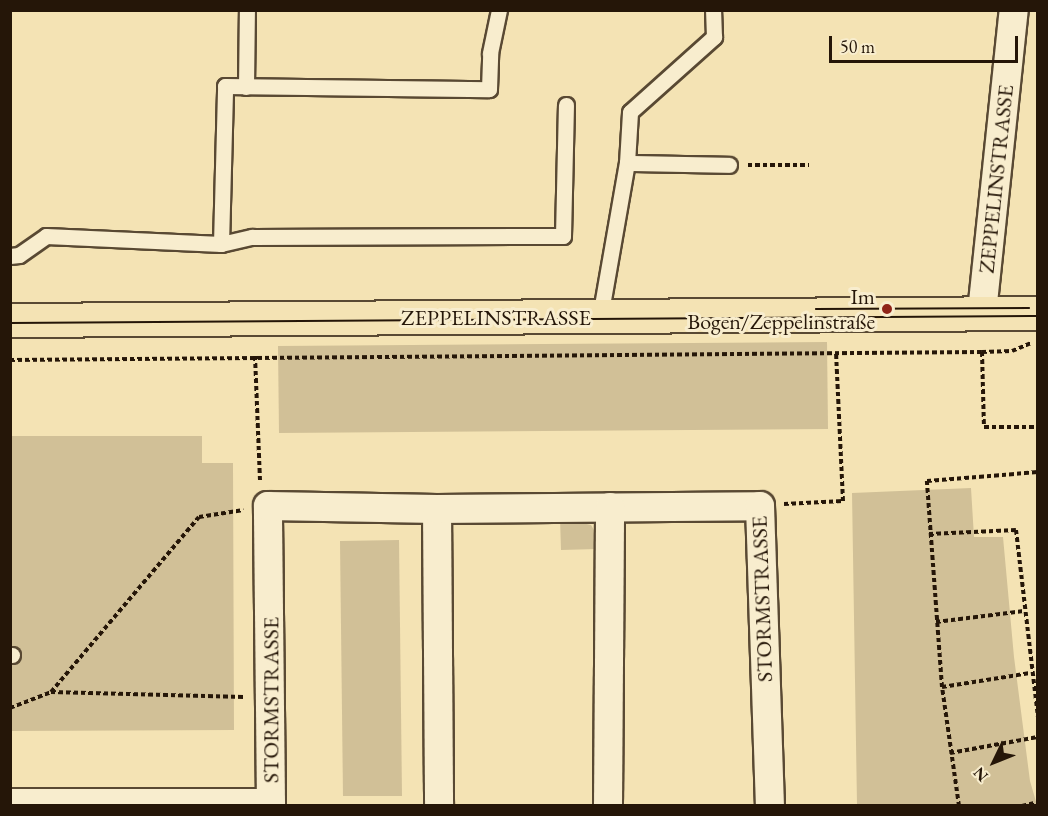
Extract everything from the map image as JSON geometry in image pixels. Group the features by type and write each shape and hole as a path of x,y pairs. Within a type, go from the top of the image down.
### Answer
{"main road":[{"name":"ZEPPELINSTRASSE","path":"10,320 1038,313"}],"street":[{"name":"ZEPPELINSTRASSE","path":"982,312 1014,10"},
{"name":"STORMSTRASSE","path":"10,803 271,803 272,698 268,506 437,509 760,506 770,806"},
{"path":"608,806 610,507"},
{"path":"437,509 439,806"}],"lane":[{"path":"246,87 247,10"},
{"path":"220,244 225,86 489,89 490,53 499,10"},
{"path":"600,317 627,163 630,112 714,37 713,10"},
{"path":"10,256 19,255 46,236 220,244 252,237 563,236 566,105"},
{"path":"627,163 729,165"}],"path":[{"path":"729,165 809,165"},
{"path":"10,360 255,355 982,352 1012,351 1038,342"},
{"path":"982,352 984,428 1038,427"},
{"path":"760,506 843,501 836,353"},
{"path":"51,692 199,517 268,506 260,490 255,355"},
{"path":"959,806 942,687 927,481 1038,472"},
{"path":"930,534 1016,530 1030,674 1038,718"},
{"path":"936,622 1023,611"},
{"path":"942,687 1030,674"},
{"path":"10,708 51,692 272,698"},
{"path":"950,753 1038,737"},
{"path":"1022,806 1038,802"}],"shaded area":[{"path":"827,342 828,429 279,433 278,346"},
{"path":"10,436 202,436 202,463 233,463 234,730 11,731"},
{"path":"971,488 974,537 1003,537 1014,657 1030,781 1037,805 857,805 852,493"},
{"path":"560,518 591,525 597,535 597,549 561,550"},
{"path":"399,540 402,796 343,796 340,541"}],"tram line":[{"path":"816,309 1029,308"},
{"path":"10,323 1038,316"}],"place":[{"name":"Im Bogen/Zeppelinstraße","path":"887,309"}]}
